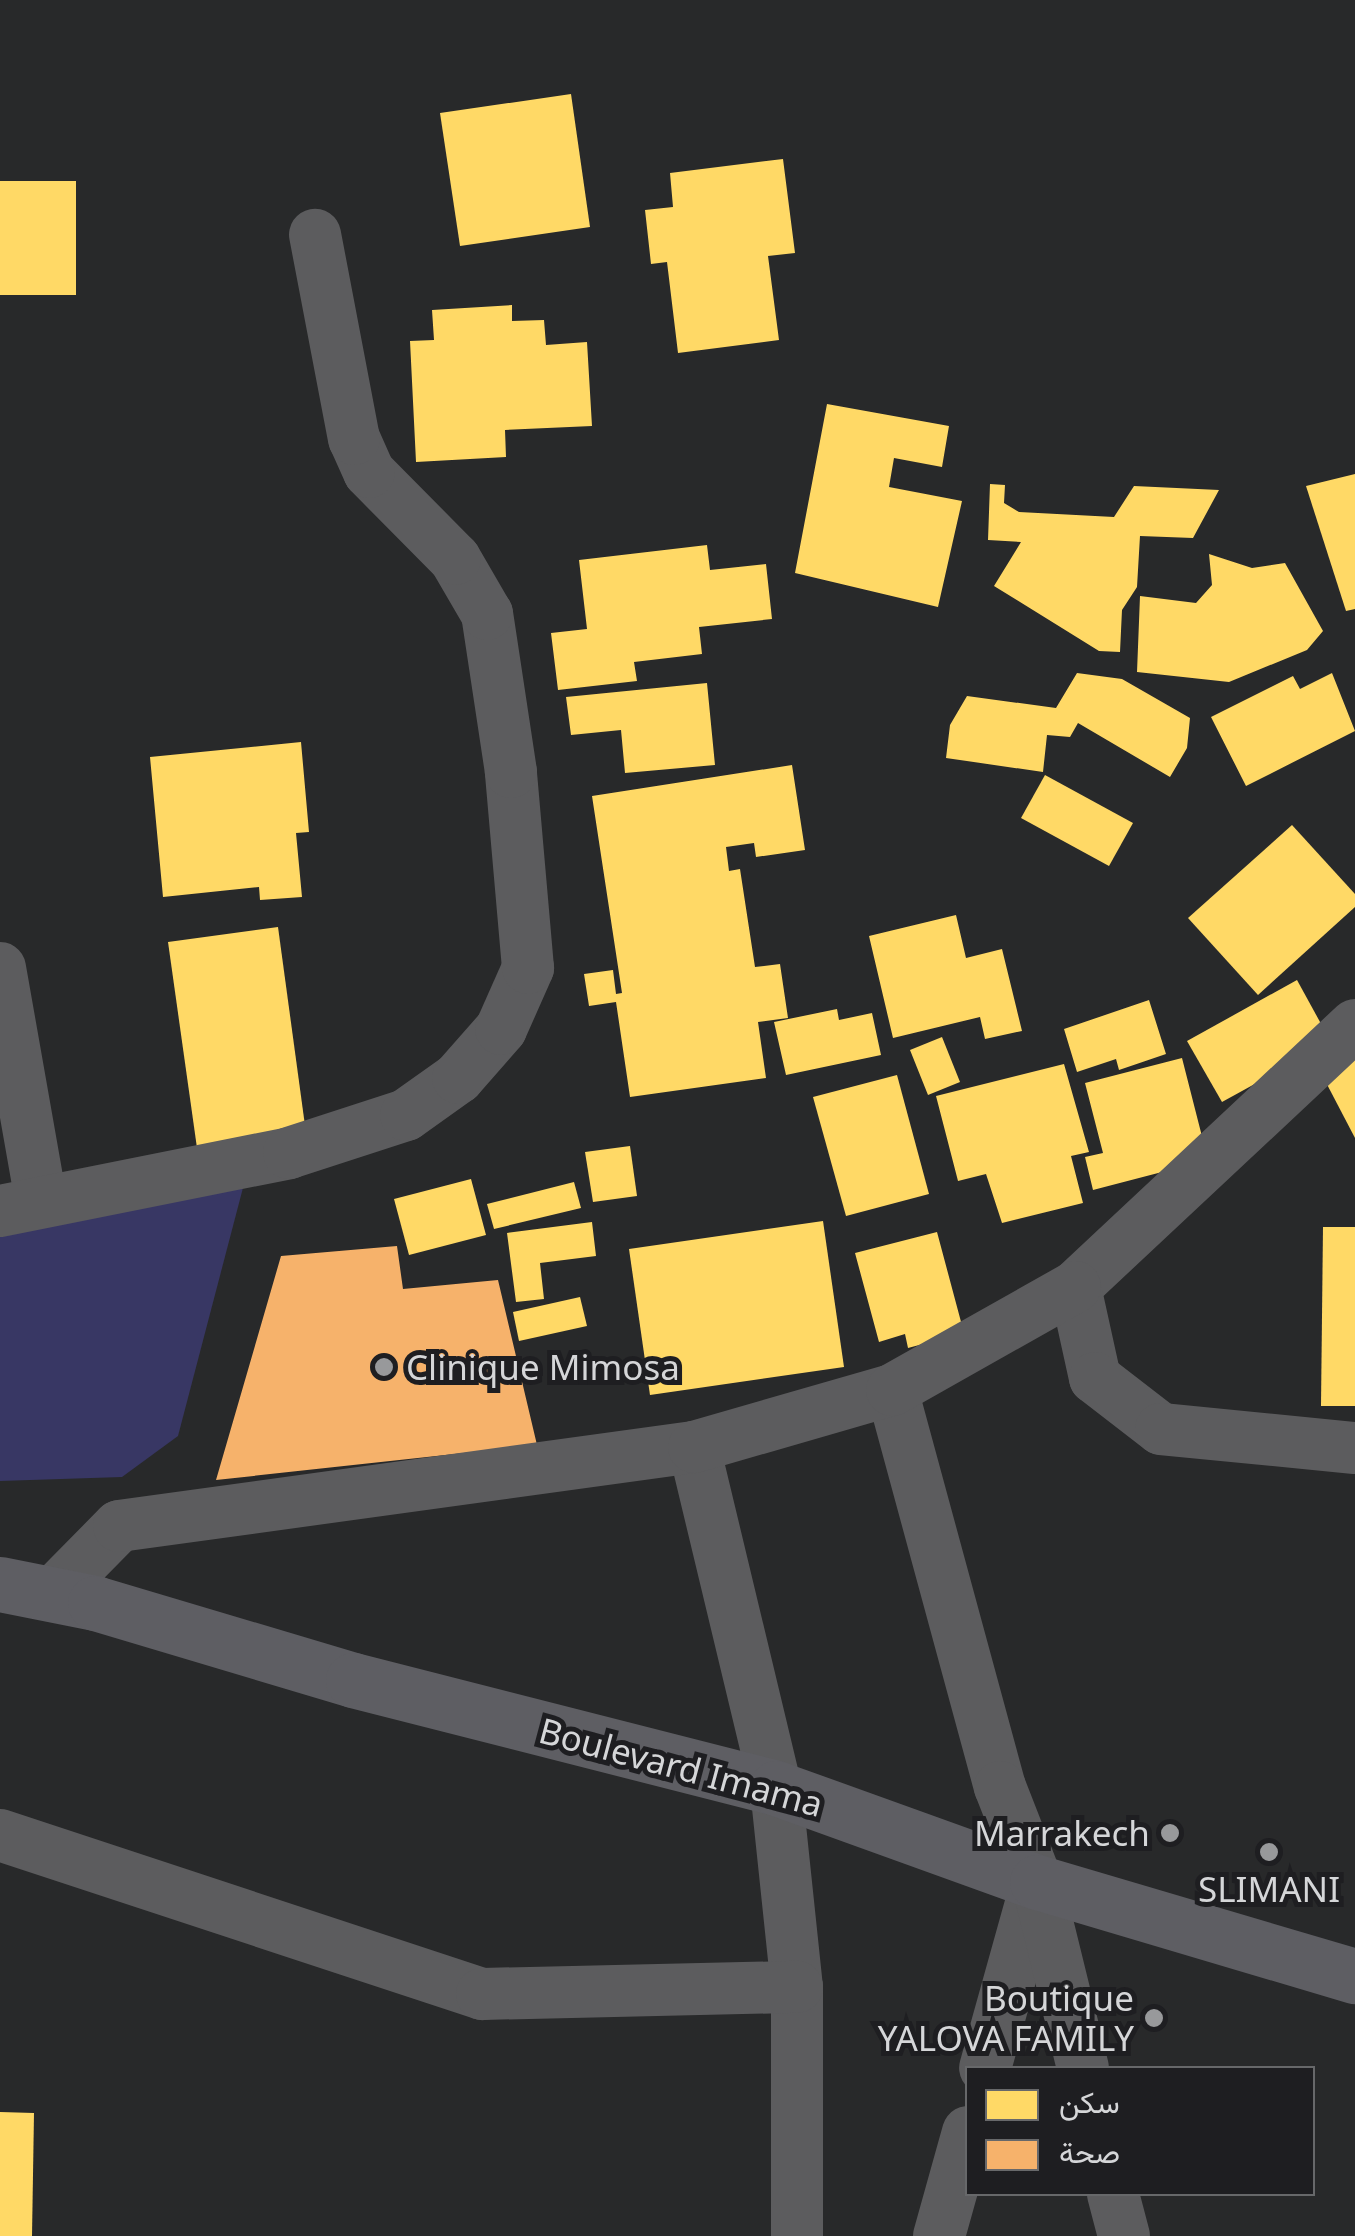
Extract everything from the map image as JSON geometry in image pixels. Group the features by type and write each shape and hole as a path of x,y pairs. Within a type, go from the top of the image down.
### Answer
{"main road":[{"name":"Boulevard Imama","path":"26,1589 776,1788 1037,1882 1355,1976"}],"street":[{"path":"0,968 21,1206 289,1153 406,1114 458,1078 502,1029 528,968 511,772 487,614 455,559 369,472 354,439 315,235"},
{"path":"26,1589 120,1526 694,1446 892,1390 1075,1287 1355,1025"},
{"path":"1075,1287 1094,1378 1161,1429 1355,1448"},
{"path":"892,1390 1000,1788 1037,1882 1082,2066"},
{"path":"694,1446 776,1788 797,1987 797,2236"},
{"path":"0,1835 482,1994 797,1987"},
{"path":"986,2066 1037,1882"},
{"path":"939,2236 965,2143"},
{"path":"1114,2196 1124,2236"}],"shaded area":[{"path":"244,1184 178,1436 122,1477 0,1481 0,1237"}],"building: سكن":[{"path":"571,94 590,227 460,246 440,113"},
{"path":"783,159 795,253 768,256 779,340 678,353 667,262 651,264 645,210 673,207 670,173"},
{"path":"0,181 76,181 76,295 0,295"},
{"path":"512,305 512,321 544,320 546,345 587,342 592,426 505,430 506,457 416,462 410,341 434,340 432,310"},
{"path":"827,404 949,426 942,467 894,458 889,487 962,501 938,607 795,573"},
{"path":"1355,474 1355,609 1346,611 1306,486"},
{"path":"990,484 1005,485 1004,503 1019,512 1114,517 1134,486 1219,490 1193,538 1140,536 1137,587 1122,610 1120,652 1099,651 994,586 1021,542 988,540"},
{"path":"707,545 710,570 766,564 772,619 699,627 702,654 634,662 637,681 558,690 551,633 587,629 579,560"},
{"path":"1209,554 1252,568 1285,563 1323,631 1307,650 1229,682 1137,672 1140,596 1196,603 1212,585"},
{"path":"1077,673 1122,679 1190,718 1187,748 1170,777 1078,723 1070,737 1047,735 1043,772 946,758 950,725 967,696 1056,708"},
{"path":"1332,673 1355,731 1246,786 1211,717 1293,676 1300,689"},
{"path":"707,683 715,765 625,773 621,730 571,735 566,697"},
{"path":"301,742 309,832 296,833 302,897 260,900 259,887 163,897 150,757"},
{"path":"792,765 805,850 756,857 754,843 726,847 729,871 740,869 755,967 780,964 788,1018 758,1022 766,1078 630,1097 616,1002 589,1006 584,974 613,970 616,994 622,993 592,796"},
{"path":"1045,775 1133,823 1109,866 1021,818"},
{"path":"1292,825 1355,894 1355,907 1258,995 1188,918"},
{"path":"956,915 966,958 1002,949 1022,1031 985,1039 980,1017 893,1038 869,936"},
{"path":"278,927 306,1133 197,1148 168,942"},
{"path":"1297,980 1331,1042 1222,1102 1187,1041"},
{"path":"1149,1000 1166,1054 1119,1070 1116,1059 1077,1072 1064,1029"},
{"path":"837,1009 839,1020 872,1013 881,1055 786,1075 774,1022"},
{"path":"942,1037 960,1082 928,1095 910,1050"},
{"path":"1355,1053 1355,1138 1320,1071"},
{"path":"1182,1058 1208,1160 1093,1190 1085,1157 1103,1153 1085,1083"},
{"path":"1064,1064 1089,1152 1071,1156 1083,1203 1002,1223 986,1174 958,1181 936,1096"},
{"path":"897,1075 929,1194 846,1216 813,1097"},
{"path":"630,1146 637,1196 593,1202 585,1152"},
{"path":"471,1179 486,1235 409,1255 394,1199"},
{"path":"574,1182 581,1208 494,1229 487,1204"},
{"path":"823,1221 844,1367 650,1395 629,1249"},
{"path":"592,1222 596,1256 540,1263 544,1299 516,1302 507,1233"},
{"path":"1323,1227 1355,1227 1355,1406 1321,1406"},
{"path":"937,1232 964,1333 908,1348 905,1334 879,1342 855,1253"},
{"path":"580,1297 587,1326 519,1341 513,1312"},
{"path":"0,2112 34,2113 32,2236 0,2236"}],"building: صحة":[{"name":"Clinique Mimosa","path":"397,1246 403,1289 498,1280 537,1445 216,1480 281,1256"}],"place":[{"name":"Clinique Mimosa","path":"384,1367"},
{"name":"Marrakech","path":"1170,1833"},
{"name":"SLIMANI","path":"1269,1852"},
{"name":"Boutique YALOVA FAMILY","path":"1154,2018"}]}
